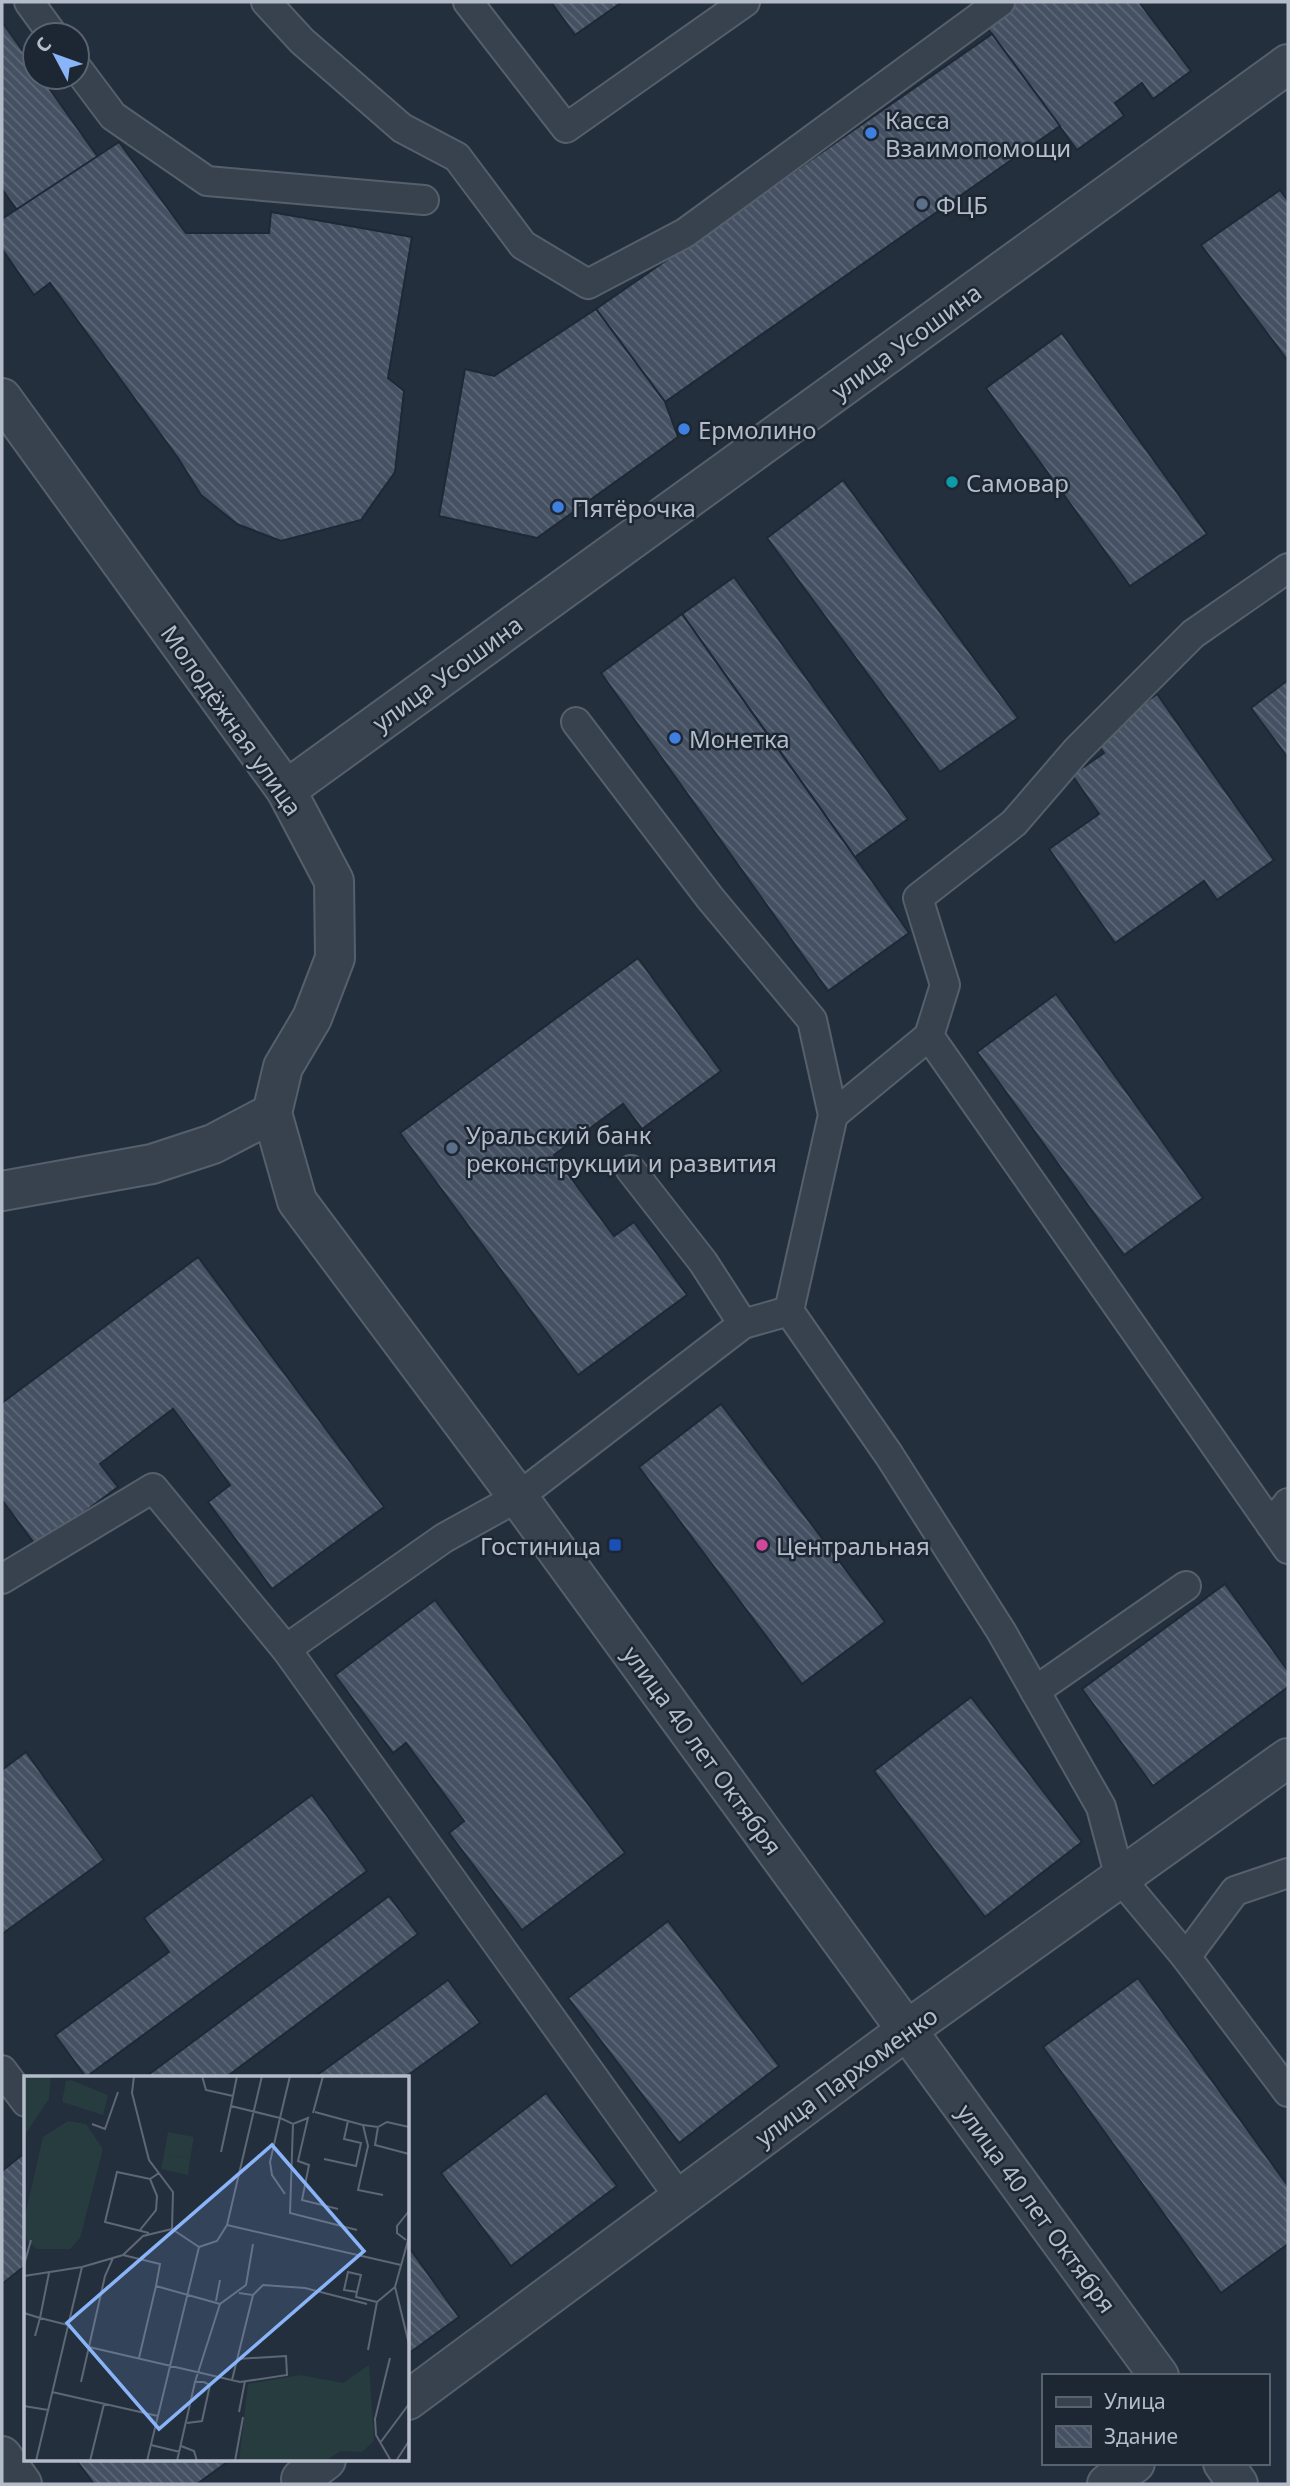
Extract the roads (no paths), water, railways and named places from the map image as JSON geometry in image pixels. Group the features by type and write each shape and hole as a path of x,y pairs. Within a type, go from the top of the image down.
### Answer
{"street":[{"name":"улица Усошина","path":"286,790 1288,64"},
{"name":"Молодёжная улица","path":"2,398 286,790 334,881 335,958 312,1018 283,1067 272,1114"},
{"path":"2,1191 152,1164 213,1144 272,1114"},
{"name":"улица 40 лет Октября","path":"272,1114 297,1200 518,1497 1158,2374"},
{"name":"улица Пархоменко","path":"410,2398 907,2030 1288,1758"},
{"path":"2,2456 22,2484"},
{"path":"1107,2484 1132,2465"},
{"path":"1224,2465 1238,2484"}],"lane":[{"path":"29,2 43,21"},
{"path":"266,2 302,41 402,128 457,157 523,245 588,284 685,233 1000,2"},
{"path":"468,2 566,128 745,2"},
{"path":"91,87 113,116 207,181 424,200"},
{"path":"833,1115 929,1036 945,985 918,898 1014,823 1077,750 1193,634 1288,568"},
{"path":"576,722 710,898 812,1020 833,1115 789,1311 889,1455 1001,1631 1101,1807 1120,1878 1185,1956 1288,2092"},
{"path":"929,1036 1280,1514 1288,1549"},
{"path":"631,1170 704,1262 743,1324"},
{"path":"286,1649 444,1538 518,1497 743,1324 789,1311"},
{"path":"2,1579 153,1488 286,1649 680,2198"},
{"path":"1035,1691 1186,1586"},
{"path":"1185,1956 1235,1891 1288,1873"},
{"path":"2,2070 24,2099"}],"place":[{"name":"Касса Взаимопомощи","path":"871,133"},
{"name":"ФЦБ","path":"922,204"},
{"name":"Ермолино","path":"684,429"},
{"name":"Самовар","path":"952,482"},
{"name":"Пятёрочка","path":"558,507"},
{"name":"Монетка","path":"675,738"},
{"name":"Уральский банк реконструкции и развития","path":"452,1148"},
{"name":"Гостиница","path":"615,1545"},
{"name":"Центральная","path":"762,1545"}]}
